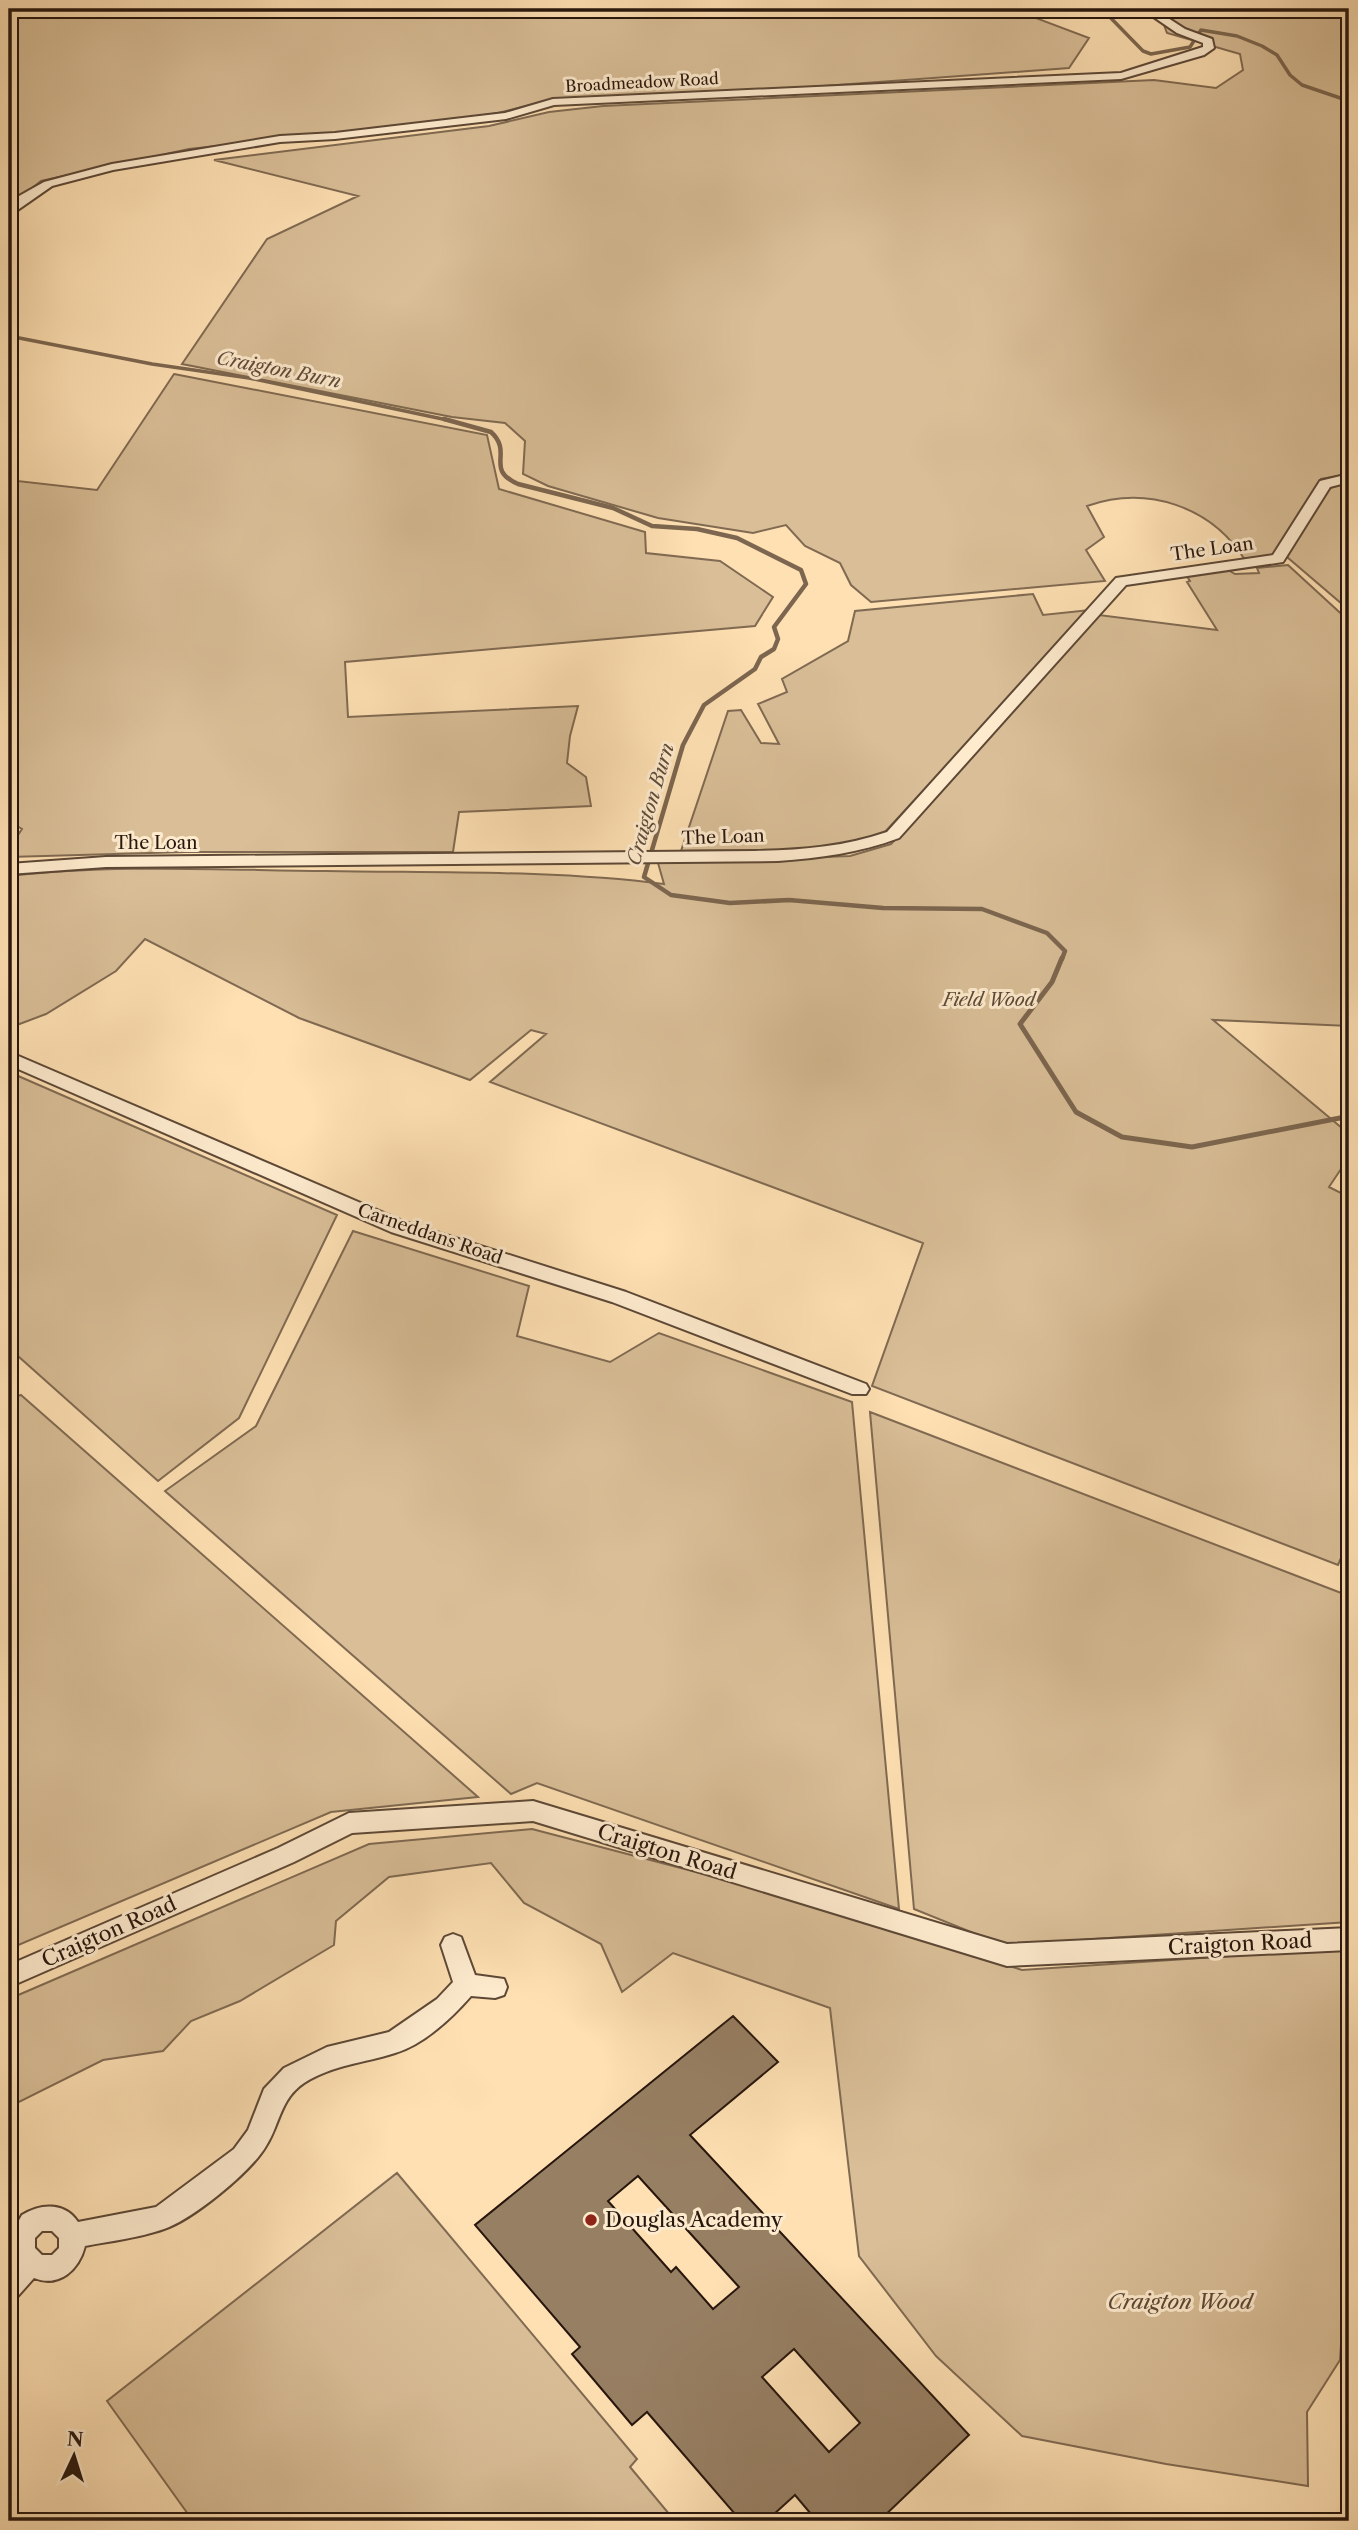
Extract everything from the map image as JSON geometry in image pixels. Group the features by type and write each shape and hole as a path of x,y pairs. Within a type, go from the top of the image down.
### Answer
{"street":[{"name":"Broadmeadow Road","path":"9,212 16,203 47,184 112,167 219,148 506,116 553,102 1121,76 1149,71 1172,59 1202,53 1210,46 1204,39 1186,33 1147,9"},
{"name":"The Loan","path":"9,869 106,862 660,858 805,854 867,846 893,835 1121,581 1278,559 1325,484 1349,478"},
{"name":"Carneddans Road","path":"9,1058 398,1227 620,1297 859,1389"},
{"name":"Craigton Road","path":"9,1976 286,1855 349,1823 533,1811 1007,1955 1349,1939"},
{"path":"453,1945 466,1985"},
{"path":"466,1985 495,1987"},
{"path":"73,2236 161,2218 199,2193 243,2158 258,2137 273,2097 293,2076 327,2058 395,2042 446,2007 466,1985"},
{"path":"48,2218 65,2222 73,2236 73,2244 63,2260 46,2268 29,2264 21,2250 22,2241 31,2225 48,2218"},
{"path":"9,2287 29,2264"}],"green space":[{"path":"9,9 1012,9 1089,38 1069,68 769,90 550,100 498,113 424,124 189,149 41,181 9,207"},
{"path":"1158,9 1349,9 1349,474 1321,479 1272,556 1245,560 1231,541 1214,526 1176,505 1132,498 1110,500 1087,506 1104,537 1086,550 1105,581 871,602 851,585 840,563 805,546 786,525 753,533 658,518 548,486 523,474 525,441 505,423 452,417 182,364 267,239 358,196 214,160 489,126 549,112 603,106 1154,80 1216,88 1243,70 1240,54 1167,33"},
{"path":"174,374 487,435 499,489 645,532 646,553 720,561 773,597 755,626 345,662 348,717 578,706 570,736 567,763 586,777 591,806 459,812 453,852 186,852 9,857 9,848 22,829 9,821 9,480 97,490"},
{"path":"1349,481 1349,610 1287,557 1318,499 1337,484"},
{"name":"Field Wood","path":"1288,565 1349,621 1349,1026 1213,1020 1349,1134 1349,1157 1329,1187 1349,1197 1349,1539 1338,1565 872,1386 923,1243 490,1082 546,1034 531,1030 470,1080 299,1018 145,939 116,971 46,1014 9,1028 9,876 128,869 453,872 580,876 664,884 658,863 850,856 891,844 1099,615 1217,630 1187,582 1190,581 1186,575 1228,570 1235,574 1259,573 1257,568"},
{"path":"1033,594 1043,615 1090,610 884,833 809,848 681,851 728,711 741,710 761,743 779,744 758,704 787,692 782,679 848,641 855,611"},
{"path":"9,1072 337,1215 239,1418 158,1481 9,1348"},
{"path":"353,1231 529,1286 517,1336 610,1362 659,1333 852,1402 899,1909 537,1783 511,1794 165,1491 256,1426"},
{"path":"21,1395 478,1797 331,1812 9,1949 9,1399"},
{"path":"870,1412 1349,1596 1349,1922 1003,1945 914,1909"},
{"name":"Craigton Wood","path":"532,1829 757,1888 1022,1970 1349,1948 1349,2281 1345,2281 1340,2360 1307,2412 1308,2486 1166,2464 1022,2436 936,2356 859,2256 830,2008 673,1953 622,1992 601,1944 524,1903 491,1863 389,1877 336,1921 334,1945 240,2001 191,2021 163,2051 103,2060 9,2107 9,1999 369,1844"},
{"path":"397,2173 637,2459 630,2467 675,2521 193,2521 107,2401"}],"building":[{"name":"Douglas Academy","path":"733,2016 778,2062 690,2135 969,2435 879,2521 804,2521 811,2514 795,2495 773,2515 779,2521 741,2521 647,2412 632,2425 572,2354 580,2347 475,2225","holes":["638,2176 739,2287 713,2309 676,2267 671,2272 608,2201","794,2349 860,2423 829,2452 762,2377"]}],"waterway":[{"path":"1102,9 1143,51 1151,54 1190,47 1201,30 1237,36 1277,55 1290,75 1302,85 1349,101"},
{"name":"Craigton Burn","path":"9,336 152,364 249,378 449,420"},
{"name":"Craigton Burn","path":"444,419 449,420"},
{"name":"Craigton Burn","path":"449,420 491,432 500,447 503,472 518,484 613,508 652,526 697,529 737,538 801,570 806,584 774,627 778,639 774,649 761,657 755,669 704,705 683,745 644,877 671,895 730,903 789,900 883,908 982,909 1047,933 1065,951 1062,959"},
{"name":"Craigton Burn","path":"1062,958 1052,982 1020,1024 1076,1112 1122,1137 1192,1147 1345,1117 1349,1120"}],"place":[{"name":"Douglas Academy","path":"591,2220"}]}
